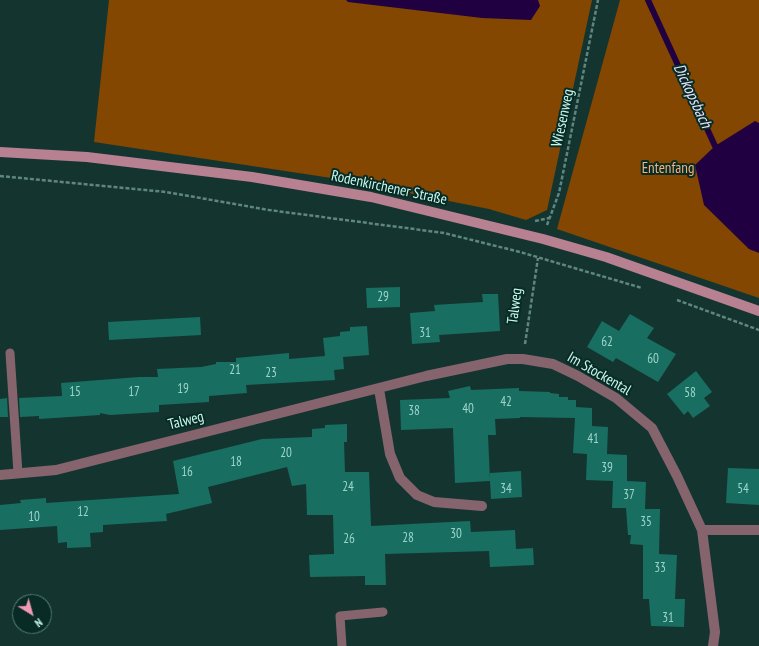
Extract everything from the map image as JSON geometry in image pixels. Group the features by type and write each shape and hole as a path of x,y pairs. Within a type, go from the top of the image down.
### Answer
{"main road":[{"name":"Rodenkirchener Straße","path":"0,152 87,158 252,177 371,197 543,239 606,257 759,311"}],"street":[{"name":"Im Stockental","path":"507,359 524,359 552,364 578,376 616,398 652,428 677,476 702,530 715,632 714,646"},
{"name":"Talweg","path":"0,475 56,470 426,376 507,359"},
{"path":"379,389 390,454 400,478 417,495 434,502 482,506"},
{"path":"702,530 759,530"}],"lane":[{"path":"10,354 18,473"},
{"path":"342,646 340,616 383,612"}],"path":[{"name":"Wiesenweg","path":"543,239 559,193 598,0"},
{"path":"0,176 166,192 269,210 444,233 646,289"},
{"name":"Talweg","path":"524,359 538,258"},
{"path":"674,299 759,330"}],"green space":[{"path":"109,0 592,0 547,210 526,220 489,209 338,179 94,142"},
{"name":"Entenfang","path":"620,0 759,0 759,298 557,229"}],"shaded area":[{"path":"346,0 538,0 540,6 531,20 482,18 348,2"},
{"path":"755,121 759,123 759,253 749,249 704,205 695,165 715,146"}],"building":[{"path":"400,287 400,307 367,308 366,288"},
{"path":"482,294 498,294 500,331 439,335 440,342 412,344 410,313 435,311 434,305 483,302"},
{"path":"630,314 654,328 647,338 676,354 658,382 616,358 613,362 587,347 602,321 619,331"},
{"path":"200,317 201,335 109,340 108,322"},
{"path":"367,326 369,355 343,357 344,369 334,370 335,380 246,385 247,393 209,396 209,402 159,405 159,412 110,415 100,413 100,415 39,419 39,416 20,417 19,398 62,396 61,383 158,377 157,369 201,367 216,364 216,362 236,362 236,358 289,353 289,359 325,356 323,338 340,336 340,332 350,331 350,327"},
{"path":"696,371 712,392 704,398 710,406 693,418 688,411 684,415 667,394"},
{"path":"470,386 471,390 519,388 519,391 550,392 559,394 559,397 568,397 568,400 576,400 576,407 592,408 592,426 608,427 607,454 627,455 627,481 646,482 645,509 660,509 659,554 677,555 675,599 685,599 684,627 651,626 649,599 643,599 643,545 630,544 631,535 628,535 626,508 612,508 613,481 586,480 587,454 573,453 575,418 520,417 495,419 496,435 488,435 490,480 490,473 521,471 522,497 491,499 490,481 455,483 453,428 401,430 400,400 450,398 448,391"},
{"path":"7,398 8,417 0,417 0,399"},
{"path":"347,424 347,442 344,442 345,472 369,472 371,526 470,521 471,532 515,530 516,549 533,548 534,565 490,567 489,551 385,554 386,585 365,585 365,576 310,577 309,555 334,554 333,515 307,515 306,484 292,486 287,467 208,487 212,503 166,514 167,521 103,525 103,532 90,533 91,547 67,548 67,542 58,543 57,526 0,530 0,505 21,503 20,500 46,498 46,503 179,494 173,461 262,439 312,437 312,429 325,428 325,425"},
{"path":"728,468 759,469 759,505 726,503"}],"waterway":[{"name":"Dickopsbach","path":"648,0 715,146 722,150"}]}
